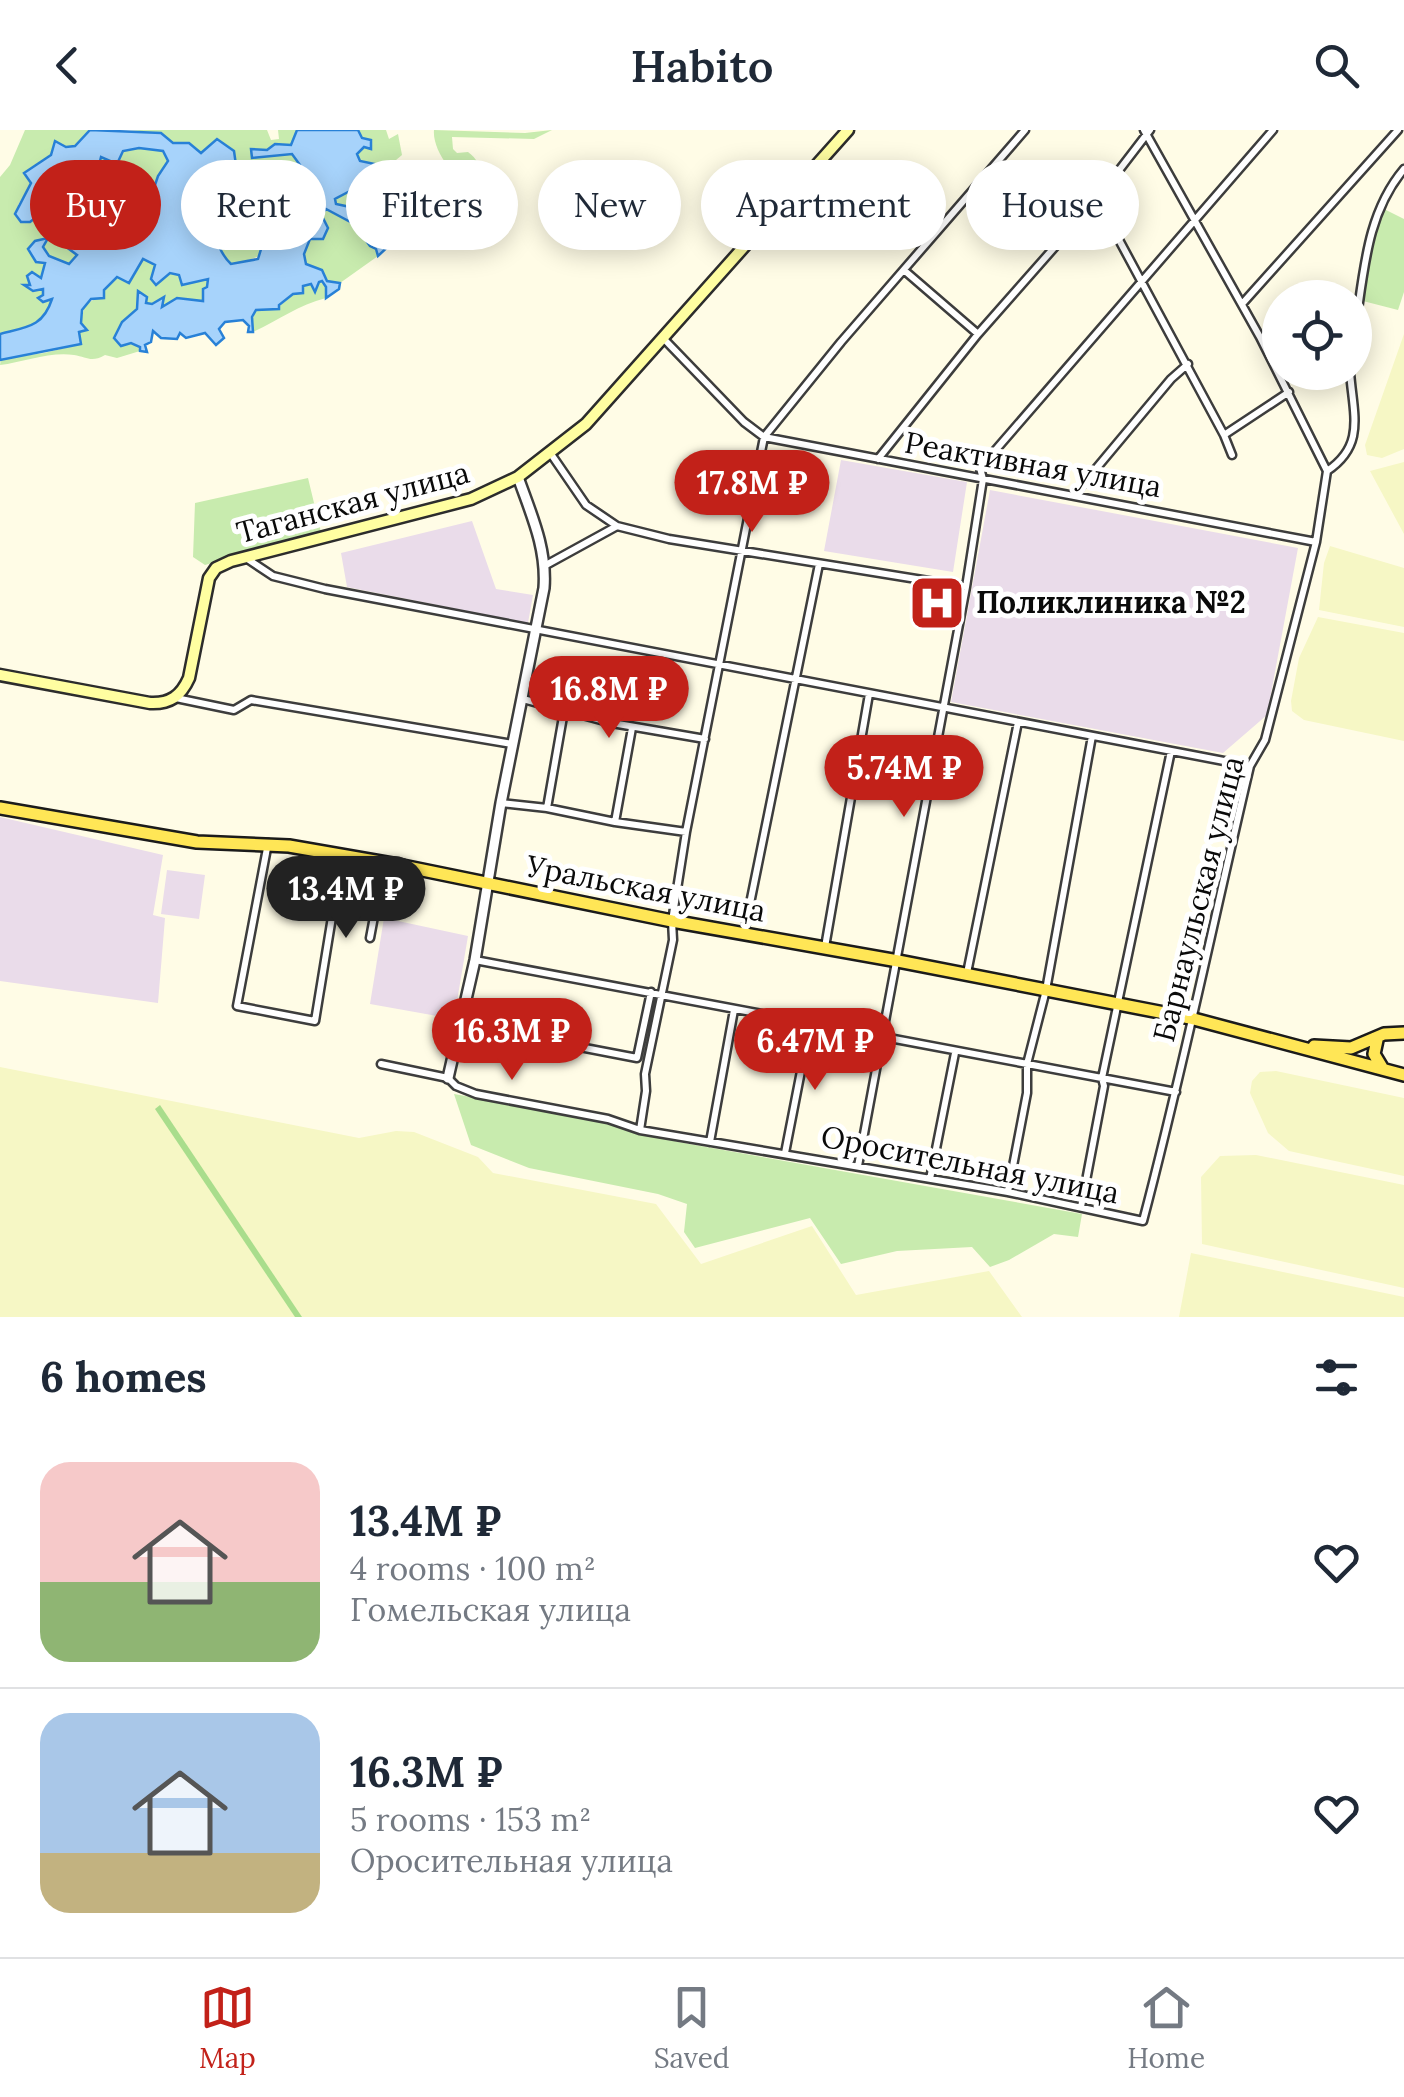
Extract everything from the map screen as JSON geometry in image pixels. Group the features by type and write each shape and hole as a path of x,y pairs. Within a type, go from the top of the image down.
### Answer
{"main road":[{"name":"Таганская улица","path":"176,698 189,678 209,578 216,568 471,499 518,477 586,424 848,130"},
{"path":"0,675 150,702 176,698"},
{"name":"Уральская улица","path":"0,808 198,842 268,843 378,861 672,922 898,960 1190,1018 1404,1074"},
{"name":"Уральская улица","path":"1280,1042 1351,1048 1393,1032 1404,1033"},
{"path":"1377,1040 1374,1054 1384,1069"}],"street":[{"path":"640,1130 645,1074 673,940 672,922 686,832 764,437 1025,130"},
{"path":"858,1166 966,587 983,480 980,468 1272,130"},
{"path":"1242,304 1398,130"},
{"path":"1125,160 1146,131 1289,392 1327,471 1343,460 1354,440 1351,390"},
{"path":"1364,280 1372,230 1385,191 1404,169"},
{"path":"878,460 978,334 1052,250"},
{"path":"1124,250 1188,364 1232,455"},
{"path":"904,271 978,334"},
{"name":"Реактивная улица","path":"662,338 744,422 764,437 1316,542"},
{"path":"1074,494 1188,364"},
{"path":"1224,436 1289,392"},
{"path":"550,454 586,505 617,526 669,540 966,587"},
{"name":"Барнаульская улица","path":"1143,1221 1177,1092 1190,1018 1250,766 1264,740 1316,542 1327,471"},
{"path":"448,1078 475,960 501,804 538,632 546,565 518,477"},
{"path":"546,565 617,526"},
{"path":"246,558 284,580 538,632 1250,766"},
{"path":"744,934 819,564"},
{"path":"824,949 868,694"},
{"path":"176,698 234,710 251,700 514,745"},
{"path":"523,698 632,728 704,740"},
{"path":"547,808 564,711"},
{"path":"966,975 1018,722"},
{"path":"614,822 632,728"},
{"path":"1008,1192 1027,1092 1027,1064 1046,990 1092,736"},
{"path":"1081,1207 1104,1086 1102,1078 1171,751"},
{"path":"501,804 686,832"},
{"path":"268,843 238,1006 315,1021 342,855"},
{"path":"370,938 379,890 378,861"},
{"path":"475,960 1177,1092"},
{"path":"459,1024 638,1058 651,992"},
{"path":"710,1142 734,1010"},
{"path":"785,1154 810,1026"},
{"path":"930,1178 955,1052"},
{"name":"Оросительная улица","path":"381,1064 448,1078 476,1094 588,1114 640,1130 1008,1192 1143,1221"}],"shaded area":[{"path":"841,460 967,482 953,572 824,551"},
{"path":"990,490 1298,548 1267,715 1223,753 951,702"},
{"path":"472,521 496,589 533,595 528,623 347,587 341,553"},
{"path":"0,817 163,855 153,915 165,918 158,1003 0,981"},
{"path":"167,870 205,875 199,919 161,914"},
{"path":"384,918 468,936 454,1019 370,1004"}],"green space":[{"path":"25,130 90,130 75,146 53,146 51,155 44,160 30,160 30,169 24,173 30,185 18,205 30,211 30,250 40,250 46,263 41,279 43,295 53,298 39,320 0,334 0,177 10,165"},
{"path":"130,130 267,130 271,140 279,139 278,130 297,130 291,145 252,149 267,157 292,154 296,160 203,160 201,153 173,143 161,133"},
{"path":"358,130 386,130 389,139 398,134 402,155 396,160 360,160 357,154 364,147 371,148 371,140 363,139"},
{"path":"434,130 552,130 534,139 452,137 457,153 468,152 475,160 444,160"},
{"path":"139,148 164,151 168,161 161,172 161,160 100,160"},
{"path":"346,194 346,206 336,204 335,199"},
{"path":"1382,208 1404,219 1404,292 1398,310 1372,303 1372,280 1367,280"},
{"path":"326,209 346,220 346,250 376,250 378,256 340,283 327,281 322,270 306,264 304,254 306,250 326,250"},
{"path":"45,250 70,250 77,255 69,264 49,256"},
{"path":"219,250 267,250 231,264"},
{"path":"143,259 156,265 156,285 169,273 179,275 182,285 208,278 204,302 172,303 161,308 163,298 152,304 139,302 137,309 122,322 126,343 137,345 140,351 117,358 105,355 92,359 56,354 0,365 1,359 81,344 79,331 85,304 98,298 117,276 124,281 136,272"},
{"path":"319,281 326,287 326,298 253,332 256,310 276,309 294,294 302,293 303,286 310,283 315,291"},
{"path":"1404,334 1404,449 1382,458 1367,455 1365,445"},
{"path":"1404,462 1404,534 1370,471"},
{"path":"308,478 321,532 205,565 193,557 195,503"},
{"path":"1330,546 1404,568 1404,627 1319,610 1324,563"},
{"path":"1318,617 1404,633 1404,741 1304,720 1292,711 1299,658"},
{"path":"0,1067 359,1138 414,1132 478,1157 493,1173 656,1204 701,1264 812,1226 856,1295 989,1271 1022,1317 0,1317"},
{"path":"1276,1071 1404,1098 1404,1176 1289,1151 1268,1133 1250,1093 1252,1081 1260,1072"},
{"path":"454,1094 598,1120 678,1142 1082,1214 1078,1237 1054,1234 990,1267 972,1247 897,1251 841,1264 810,1218 695,1248 684,1232 687,1204 658,1194 529,1168 471,1145"},
{"path":"160,1105 302,1317 295,1317 155,1109"},
{"path":"1256,1155 1404,1185 1404,1288 1202,1244 1201,1177 1220,1156"},
{"path":"1191,1253 1404,1297 1404,1317 1179,1317"}],"water":[{"path":"90,130 161,133 173,143 189,143 201,153 217,139 234,151 235,160 181,160 181,250 221,250 231,264 258,259 261,250 306,250 306,264 322,270 327,281 340,283 339,289 326,298 322,281 315,292 311,284 303,286 303,293 293,294 279,309 256,310 252,317 253,332 248,332 249,326 243,320 225,322 219,329 224,338 216,345 205,333 186,338 180,333 177,339 161,338 153,331 151,342 145,345 147,352 140,351 131,343 121,346 114,338 122,322 137,309 138,291 147,297 146,303 164,297 162,307 177,298 203,301 208,279 182,285 179,275 170,273 156,285 151,279 155,265 143,259 129,283 117,277 104,290 104,298 91,299 82,310 81,323 87,330 79,332 81,344 0,360 0,334 39,321 52,299 43,302 38,298 43,289 33,291 24,285 30,285 27,276 32,272 41,278 45,263 36,262 28,249 30,247 30,250 45,250 49,256 69,264 77,255 70,250 161,250 161,172 168,161 163,151 123,151 119,160 44,160 51,155 55,141 66,147 75,146"},
{"path":"297,130 358,130 362,138 371,140 371,149 364,147 357,154 360,160 346,160 346,193 335,199 336,204 346,206 346,220 326,209 326,160 296,160 292,154 252,158 251,149 291,145"},
{"path":"30,185 30,222 21,222 15,214"}],"place":[{"name":"Поликлиника №2","path":"937,603"}]}
